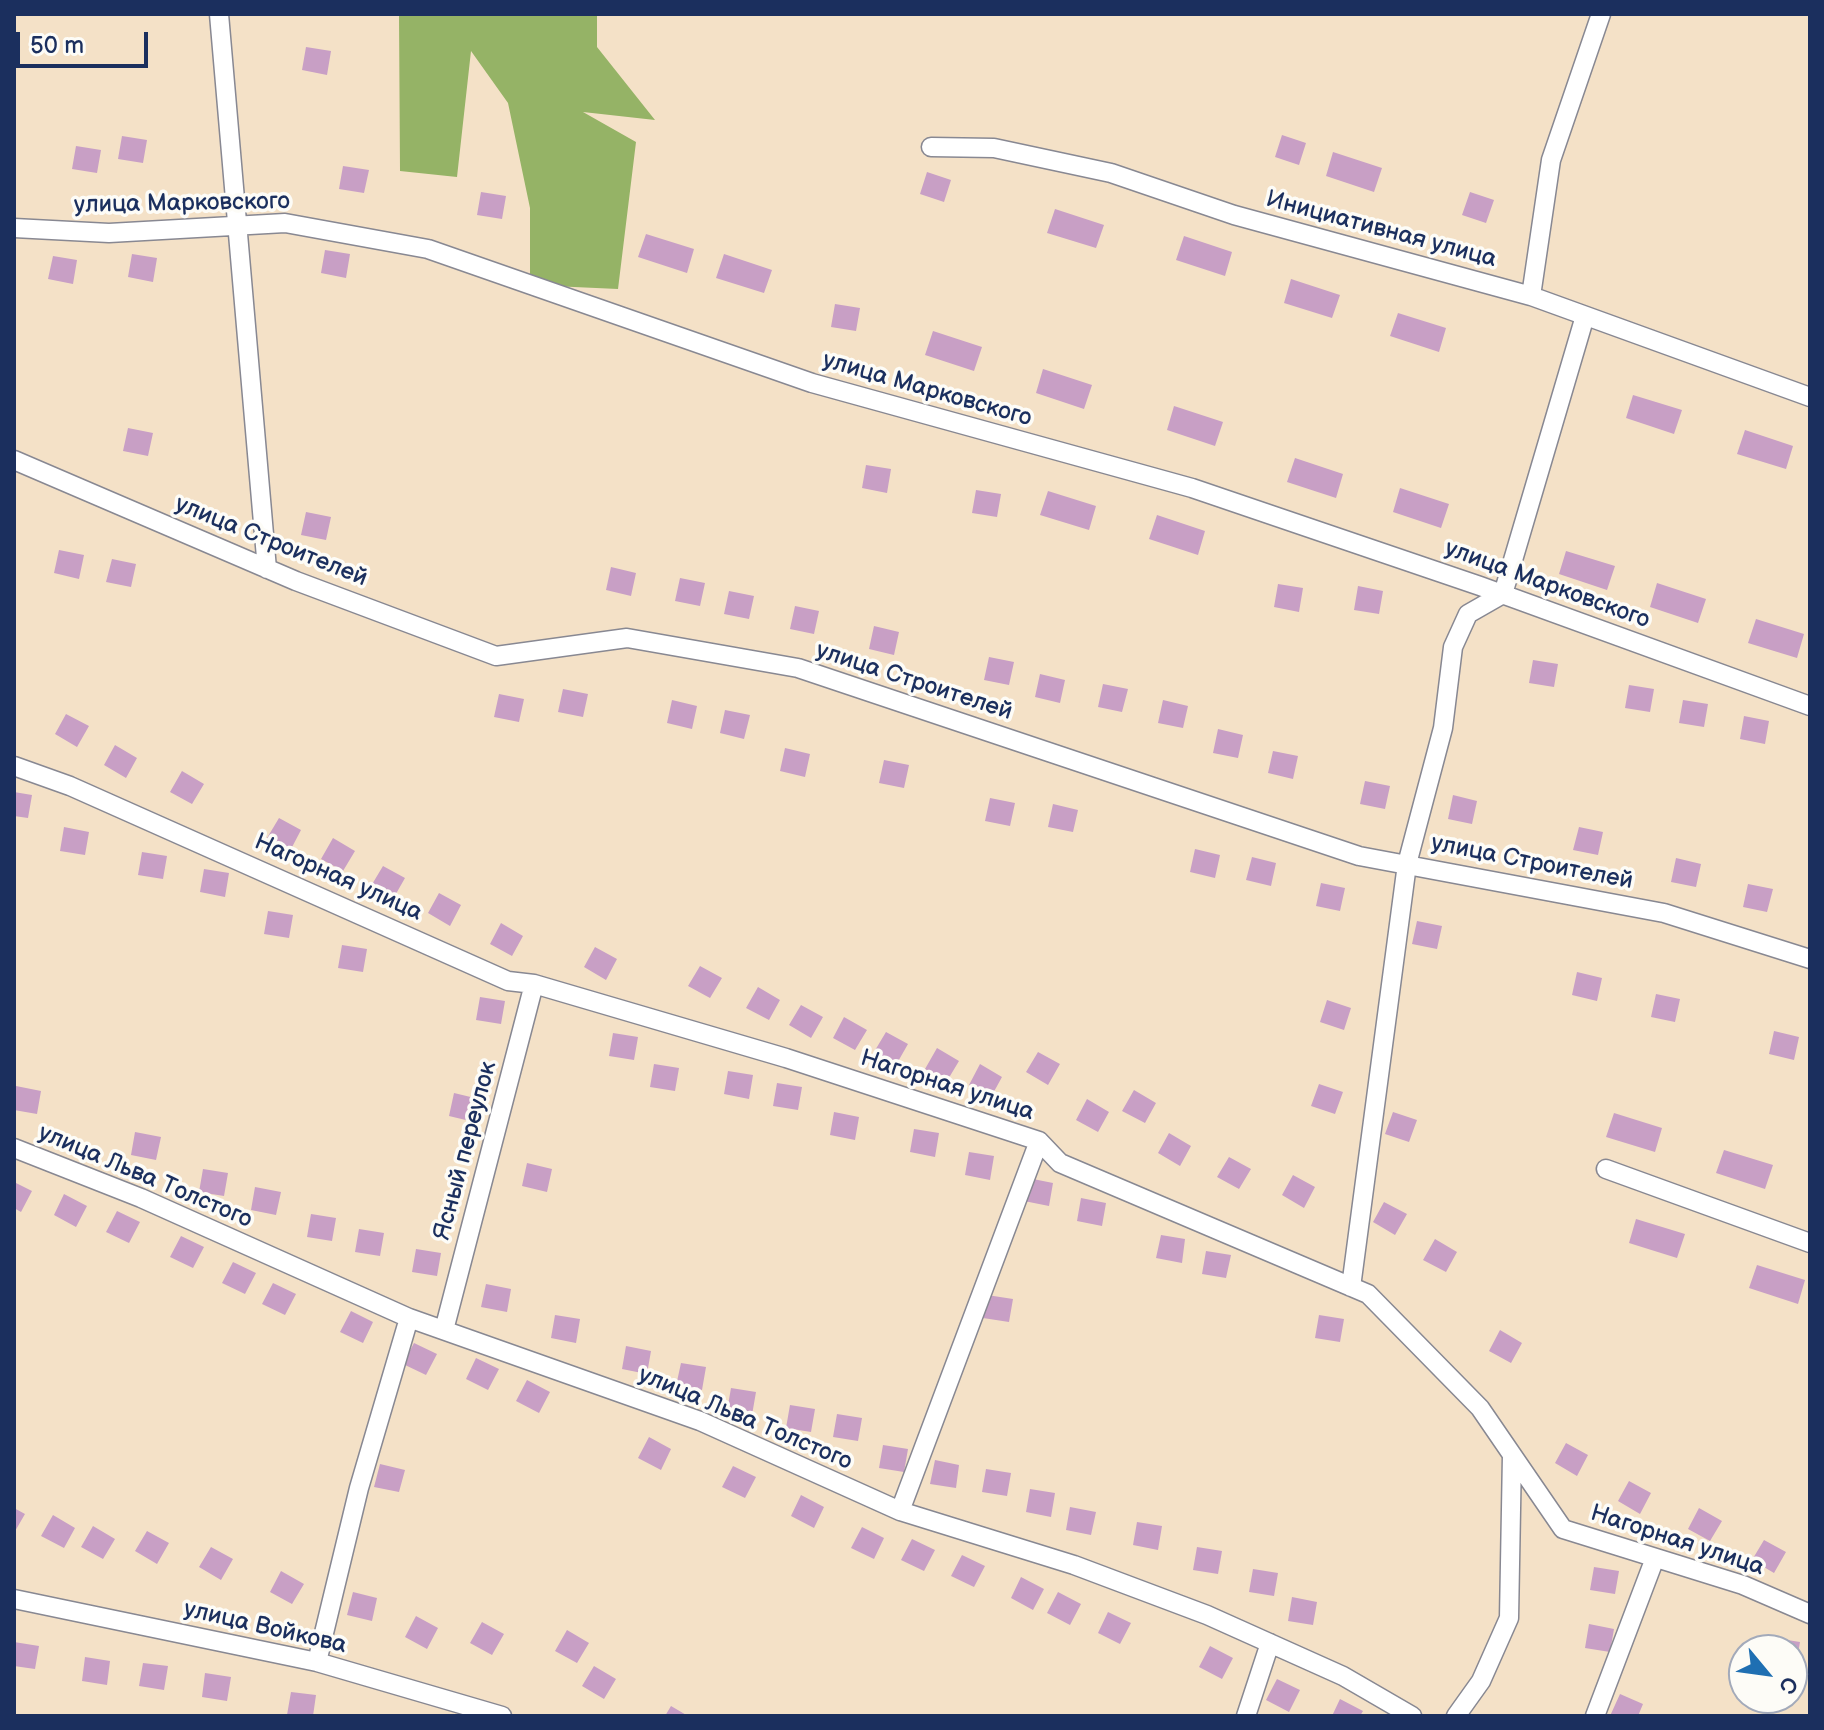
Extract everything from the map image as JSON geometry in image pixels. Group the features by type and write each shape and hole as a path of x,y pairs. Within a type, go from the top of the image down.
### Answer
{"street":[{"path":"219,14 240,224 267,569"},
{"path":"1531,296 1551,160 1601,14"},
{"name":"Инициативная улица","path":"931,147 994,148 1111,173 1234,215 1531,296 1810,397"},
{"name":"улица Марковского","path":"14,228 109,233 285,223 428,249 812,383 1192,488 1503,594 1810,706"},
{"path":"1351,1287 1407,864 1443,728 1453,647 1468,614 1503,594 1585,316"},
{"name":"улица Строителей","path":"14,460 267,569 496,656 627,638 798,668 1359,856 1664,913 1810,959"},
{"name":"Нагорная улица","path":"14,766 70,786 508,981 534,984 786,1058 1039,1141 1060,1163 1368,1294 1480,1408 1563,1529 1743,1585 1810,1614"},
{"name":"Ясный переулок","path":"444,1330 534,984"},
{"path":"900,1511 1039,1141"},
{"name":"улица Льва Толстого","path":"14,1148 141,1198 409,1318 700,1421 900,1511 1074,1565 1270,1643 1343,1676 1412,1716"},
{"path":"1606,1169 1810,1243"},
{"path":"317,1662 359,1488 409,1318"},
{"path":"1456,1716 1481,1681 1509,1618 1512,1455"},
{"path":"1595,1716 1655,1558"},
{"name":"улица Войкова","path":"14,1599 317,1662 502,1716"},
{"path":"1246,1716 1270,1643"}],"green space":[{"path":"399,14 597,14 597,47 655,120 583,112 636,142 618,289 530,285 530,208 508,103 471,51 457,177 400,171"}],"building":[{"path":"306,47 331,51 327,75 302,70"},
{"path":"1282,135 1306,143 1299,165 1275,157"},
{"path":"122,136 147,140 143,163 118,159"},
{"path":"76,146 101,150 97,173 72,169"},
{"path":"1333,152 1382,168 1374,192 1326,176"},
{"path":"343,166 369,170 364,193 339,189"},
{"path":"927,172 951,180 944,202 920,194"},
{"path":"481,192 506,196 502,219 477,215"},
{"path":"1470,192 1494,200 1486,223 1462,215"},
{"path":"1055,209 1104,225 1096,248 1047,233"},
{"path":"646,234 694,249 687,273 638,257"},
{"path":"1184,236 1232,252 1225,276 1176,260"},
{"path":"325,250 350,254 346,278 321,273"},
{"path":"132,254 157,258 153,282 128,277"},
{"path":"724,254 772,270 764,293 716,278"},
{"path":"53,256 77,260 73,284 48,279"},
{"path":"1291,279 1340,295 1332,318 1284,303"},
{"path":"835,304 860,308 856,331 831,327"},
{"path":"1398,313 1446,328 1439,352 1390,336"},
{"path":"933,331 982,347 974,371 925,355"},
{"path":"1043,369 1092,385 1084,409 1036,393"},
{"path":"1633,395 1682,410 1674,434 1626,418"},
{"path":"1174,406 1223,422 1215,446 1167,430"},
{"path":"128,428 153,433 148,456 123,451"},
{"path":"1745,430 1793,446 1786,469 1737,454"},
{"path":"1295,458 1343,474 1336,498 1287,482"},
{"path":"866,465 891,469 887,493 862,488"},
{"path":"1400,488 1449,504 1441,528 1393,512"},
{"path":"976,490 1001,494 997,517 972,513"},
{"path":"1048,491 1096,506 1089,530 1040,515"},
{"path":"306,512 331,517 326,540 301,535"},
{"path":"1157,515 1205,531 1198,555 1149,539"},
{"path":"59,550 84,555 79,579 54,573"},
{"path":"1566,551 1615,566 1607,590 1559,574"},
{"path":"112,559 136,564 131,587 106,582"},
{"path":"611,567 636,573 631,596 606,590"},
{"path":"680,578 705,583 700,606 675,601"},
{"path":"1657,583 1706,599 1698,623 1650,607"},
{"path":"1278,584 1303,588 1299,612 1274,607"},
{"path":"1358,586 1383,591 1379,614 1354,610"},
{"path":"729,591 754,596 749,619 724,614"},
{"path":"795,606 819,611 814,634 790,629"},
{"path":"1756,619 1804,634 1797,658 1748,643"},
{"path":"874,626 899,632 894,655 869,649"},
{"path":"989,657 1014,662 1009,685 984,680"},
{"path":"1533,660 1558,664 1554,687 1529,683"},
{"path":"1040,674 1065,680 1060,703 1035,697"},
{"path":"1103,684 1128,689 1122,712 1098,707"},
{"path":"1629,685 1654,689 1650,712 1625,708"},
{"path":"563,689 588,694 583,717 558,712"},
{"path":"499,694 524,699 519,722 494,717"},
{"path":"672,700 697,706 692,729 667,723"},
{"path":"1163,700 1188,706 1183,728 1158,723"},
{"path":"1683,700 1708,704 1704,727 1679,723"},
{"path":"725,710 750,715 744,739 720,733"},
{"path":"66,714 89,726 77,747 55,734"},
{"path":"1744,716 1769,721 1765,744 1740,739"},
{"path":"1218,729 1243,735 1238,758 1213,753"},
{"path":"115,745 137,758 126,778 104,765"},
{"path":"785,748 810,754 805,777 780,771"},
{"path":"1273,751 1298,756 1293,779 1268,773"},
{"path":"884,760 909,765 904,788 879,783"},
{"path":"182,771 204,784 192,804 170,792"},
{"path":"1365,781 1390,786 1385,809 1360,804"},
{"path":"14,792 32,795 28,818 14,816"},
{"path":"1453,795 1477,801 1472,824 1448,819"},
{"path":"990,798 1015,803 1010,826 985,821"},
{"path":"1053,804 1078,810 1073,832 1048,827"},
{"path":"279,818 301,830 290,851 267,838"},
{"path":"64,827 89,832 85,855 60,851"},
{"path":"1579,827 1603,832 1598,855 1573,850"},
{"path":"333,838 355,851 343,871 321,859"},
{"path":"1195,849 1220,855 1215,878 1190,872"},
{"path":"142,852 167,856 163,879 138,875"},
{"path":"1252,857 1276,863 1271,886 1246,880"},
{"path":"1676,858 1701,864 1696,887 1671,882"},
{"path":"383,866 405,878 393,899 371,886"},
{"path":"204,869 229,873 225,897 200,892"},
{"path":"1321,883 1345,888 1340,911 1316,906"},
{"path":"1748,884 1773,889 1767,912 1743,907"},
{"path":"439,893 461,905 450,926 428,913"},
{"path":"268,911 293,915 289,938 264,934"},
{"path":"1417,921 1442,926 1437,949 1412,944"},
{"path":"501,923 523,936 512,956 490,944"},
{"path":"342,945 367,949 363,972 338,968"},
{"path":"595,947 617,959 606,980 584,967"},
{"path":"700,966 722,978 710,998 688,986"},
{"path":"1577,972 1602,978 1597,1001 1572,995"},
{"path":"758,987 780,1000 769,1020 746,1008"},
{"path":"1656,994 1680,999 1675,1022 1651,1017"},
{"path":"480,997 505,1001 501,1024 476,1020"},
{"path":"1327,1000 1351,1008 1344,1030 1320,1022"},
{"path":"801,1005 823,1017 811,1038 789,1025"},
{"path":"844,1017 867,1030 855,1050 833,1038"},
{"path":"1774,1031 1799,1037 1794,1060 1769,1054"},
{"path":"886,1032 908,1044 896,1065 874,1052"},
{"path":"613,1033 638,1037 634,1060 609,1056"},
{"path":"937,1048 959,1061 947,1081 925,1069"},
{"path":"1038,1052 1060,1064 1048,1085 1026,1072"},
{"path":"654,1064 679,1068 675,1091 650,1087"},
{"path":"980,1064 1002,1077 991,1097 969,1085"},
{"path":"728,1071 753,1075 749,1099 724,1094"},
{"path":"777,1083 802,1087 798,1110 773,1106"},
{"path":"1319,1084 1343,1092 1335,1114 1311,1106"},
{"path":"16,1086 41,1091 37,1114 14,1110"},
{"path":"1134,1090 1156,1103 1145,1123 1122,1111"},
{"path":"454,1093 479,1099 474,1122 449,1116"},
{"path":"1087,1099 1109,1112 1098,1132 1076,1120"},
{"path":"834,1112 859,1117 855,1140 830,1135"},
{"path":"1393,1112 1417,1120 1409,1142 1385,1134"},
{"path":"1614,1113 1662,1128 1655,1152 1606,1137"},
{"path":"914,1129 939,1133 935,1157 910,1152"},
{"path":"135,1132 161,1137 156,1160 131,1155"},
{"path":"1169,1133 1191,1146 1180,1166 1158,1153"},
{"path":"1724,1150 1773,1165 1765,1189 1716,1173"},
{"path":"969,1152 994,1156 990,1180 965,1175"},
{"path":"1229,1157 1251,1169 1239,1189 1217,1177"},
{"path":"527,1163 552,1169 547,1192 522,1186"},
{"path":"203,1169 228,1173 224,1196 199,1192"},
{"path":"1293,1175 1315,1187 1304,1208 1282,1195"},
{"path":"1028,1178 1053,1183 1049,1206 1024,1201"},
{"path":"14,1182 32,1191 21,1212 14,1208"},
{"path":"255,1187 281,1192 276,1215 251,1210"},
{"path":"64,1194 87,1206 76,1227 54,1215"},
{"path":"1081,1198 1106,1203 1102,1226 1077,1221"},
{"path":"1384,1202 1407,1214 1395,1235 1373,1222"},
{"path":"117,1211 140,1222 129,1243 106,1232"},
{"path":"311,1214 336,1218 332,1241 307,1237"},
{"path":"1636,1219 1685,1234 1677,1258 1629,1243"},
{"path":"359,1229 384,1233 380,1256 355,1252"},
{"path":"1161,1235 1185,1239 1182,1263 1156,1258"},
{"path":"181,1236 204,1247 193,1268 170,1257"},
{"path":"1435,1239 1457,1252 1446,1272 1423,1260"},
{"path":"416,1249 441,1253 437,1276 412,1272"},
{"path":"1206,1251 1231,1255 1226,1278 1202,1274"},
{"path":"233,1262 256,1273 245,1294 222,1283"},
{"path":"1757,1265 1805,1280 1798,1304 1749,1288"},
{"path":"273,1283 296,1294 285,1315 262,1304"},
{"path":"486,1284 511,1289 507,1312 481,1307"},
{"path":"987,1295 1013,1299 1009,1322 983,1318"},
{"path":"351,1311 373,1322 363,1343 340,1332"},
{"path":"555,1315 580,1319 576,1343 551,1338"},
{"path":"1319,1315 1344,1319 1340,1342 1315,1338"},
{"path":"1500,1330 1522,1343 1511,1363 1489,1351"},
{"path":"414,1343 437,1354 426,1375 403,1364"},
{"path":"626,1346 651,1351 647,1374 622,1369"},
{"path":"476,1358 499,1369 488,1390 466,1379"},
{"path":"681,1363 706,1367 702,1390 676,1386"},
{"path":"527,1380 550,1392 539,1413 516,1401"},
{"path":"731,1388 756,1392 752,1415 727,1411"},
{"path":"790,1405 815,1409 811,1432 786,1428"},
{"path":"837,1414 862,1418 858,1441 833,1437"},
{"path":"649,1437 671,1449 661,1470 638,1458"},
{"path":"1566,1443 1588,1455 1577,1476 1555,1463"},
{"path":"883,1445 908,1449 904,1472 879,1468"},
{"path":"935,1460 959,1465 956,1488 930,1484"},
{"path":"380,1464 405,1470 399,1492 374,1487"},
{"path":"733,1466 756,1477 745,1498 722,1487"},
{"path":"986,1469 1011,1473 1007,1496 982,1492"},
{"path":"1629,1481 1651,1493 1640,1514 1618,1501"},
{"path":"1030,1489 1055,1493 1051,1517 1026,1512"},
{"path":"801,1495 824,1507 814,1528 791,1516"},
{"path":"1070,1507 1096,1512 1091,1535 1066,1530"},
{"path":"14,1508 25,1514 14,1533"},
{"path":"1699,1508 1722,1521 1710,1541 1688,1529"},
{"path":"53,1515 75,1528 64,1548 41,1536"},
{"path":"1137,1522 1162,1526 1158,1550 1133,1545"},
{"path":"93,1526 115,1539 103,1559 81,1547"},
{"path":"862,1527 884,1538 874,1559 851,1548"},
{"path":"147,1531 169,1543 157,1564 135,1551"},
{"path":"912,1539 935,1550 924,1571 901,1560"},
{"path":"1764,1540 1786,1552 1774,1573 1752,1560"},
{"path":"211,1547 233,1559 221,1580 199,1567"},
{"path":"1197,1547 1222,1551 1218,1574 1193,1570"},
{"path":"962,1555 985,1566 974,1587 951,1576"},
{"path":"1594,1567 1619,1571 1615,1594 1590,1590"},
{"path":"1253,1569 1278,1573 1274,1596 1249,1592"},
{"path":"281,1571 304,1584 292,1604 270,1592"},
{"path":"1021,1577 1044,1589 1033,1610 1011,1598"},
{"path":"353,1592 377,1598 372,1621 347,1615"},
{"path":"1058,1592 1081,1604 1070,1625 1047,1613"},
{"path":"1292,1597 1317,1602 1313,1625 1288,1621"},
{"path":"1108,1612 1131,1623 1120,1644 1098,1633"},
{"path":"416,1616 438,1628 427,1649 405,1637"},
{"path":"482,1622 504,1634 492,1655 470,1643"},
{"path":"1589,1624 1614,1629 1610,1652 1585,1648"},
{"path":"567,1630 589,1643 577,1663 555,1651"},
{"path":"14,1642 39,1646 35,1669 14,1666"},
{"path":"1210,1646 1233,1658 1222,1679 1199,1667"},
{"path":"85,1657 110,1661 107,1685 82,1681"},
{"path":"143,1663 168,1666 164,1690 139,1686"},
{"path":"594,1666 616,1679 604,1699 582,1686"},
{"path":"205,1673 231,1677 227,1701 202,1697"},
{"path":"1277,1679 1300,1690 1289,1712 1266,1700"},
{"path":"291,1692 316,1695 313,1716 287,1715"},
{"path":"1620,1694 1643,1704 1638,1716 1610,1716"},
{"path":"1340,1699 1363,1711 1360,1716 1332,1716"},
{"path":"671,1706 688,1716 665,1716"}]}
